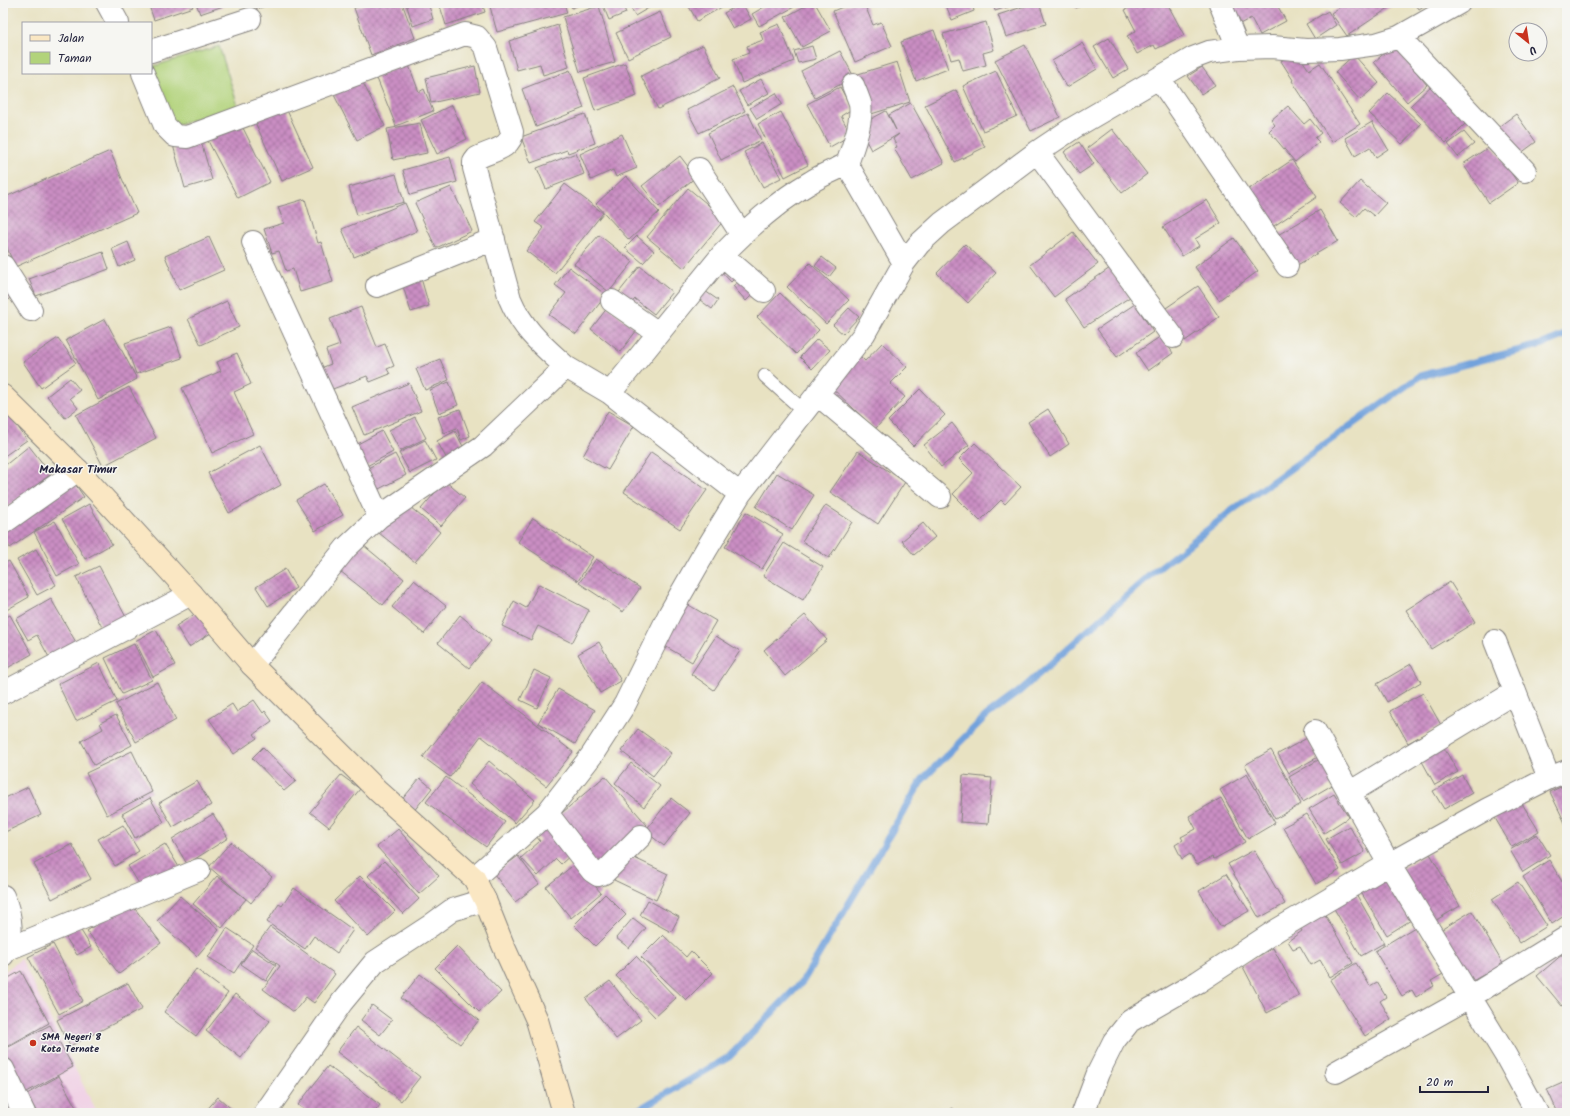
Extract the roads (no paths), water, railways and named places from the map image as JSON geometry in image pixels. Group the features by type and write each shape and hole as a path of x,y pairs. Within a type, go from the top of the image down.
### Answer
{"street":[{"path":"107,3 117,22"},
{"path":"1220,3 1238,48"},
{"path":"474,878 547,813 592,755 625,704 670,613 740,494 864,334 904,263 919,244 942,223 1037,152 1073,128 1193,58 1209,52 1238,48 1340,49 1376,44 1399,37 1459,3"},
{"path":"152,51 250,19"},
{"path":"143,74 165,126 175,136 187,137 465,34 477,37 486,48 512,132 511,141 482,154 474,162 510,299 516,314 527,330 566,367 610,393 740,494"},
{"path":"1399,37 1525,171"},
{"path":"1159,78 1287,266"},
{"path":"610,393 722,255 742,235 790,196 810,182 847,164 854,145 860,103 853,85"},
{"path":"1037,152 1173,337"},
{"path":"847,164 904,263"},
{"path":"699,169 742,235"},
{"path":"377,286 494,239"},
{"path":"253,242 379,517"},
{"path":"722,255 764,291"},
{"path":"3,266 31,310"},
{"path":"612,301 658,333"},
{"path":"252,665 346,548 379,517 483,446 566,367"},
{"path":"817,394 940,497"},
{"path":"3,396 78,470 191,594 252,665 378,790 474,878 485,900 502,946 537,1020 564,1113"},
{"path":"3,523 78,470"},
{"path":"3,693 191,594"},
{"path":"1083,1113 1098,1073 1114,1042 1130,1021 1198,982 1277,930 1389,864 1558,774 1515,692 1495,641"},
{"path":"1349,793 1515,692"},
{"path":"1315,732 1389,864 1506,1056 1537,1113"},
{"path":"547,813 592,871 598,875 604,873 641,836"},
{"path":"5,952 198,870"},
{"path":"3,896 10,917 11,930 5,952"},
{"path":"264,1113 342,1002 375,962 452,910 485,900"},
{"path":"1336,1072 1470,997 1567,937"},
{"path":"3,1069 24,1113"}],"lane":[{"path":"765,376 804,411"}],"waterway":[{"path":"633,1113 729,1057 803,981 922,780 986,716 1020,691 1150,575 1234,509 1420,376 1543,344 1567,334"}],"place":[{"name":"SMA Negeri 8 Kota Ternate","path":"33,1043"}],"district":[{"name":"Makasar Timur","path":"78,469"}]}
